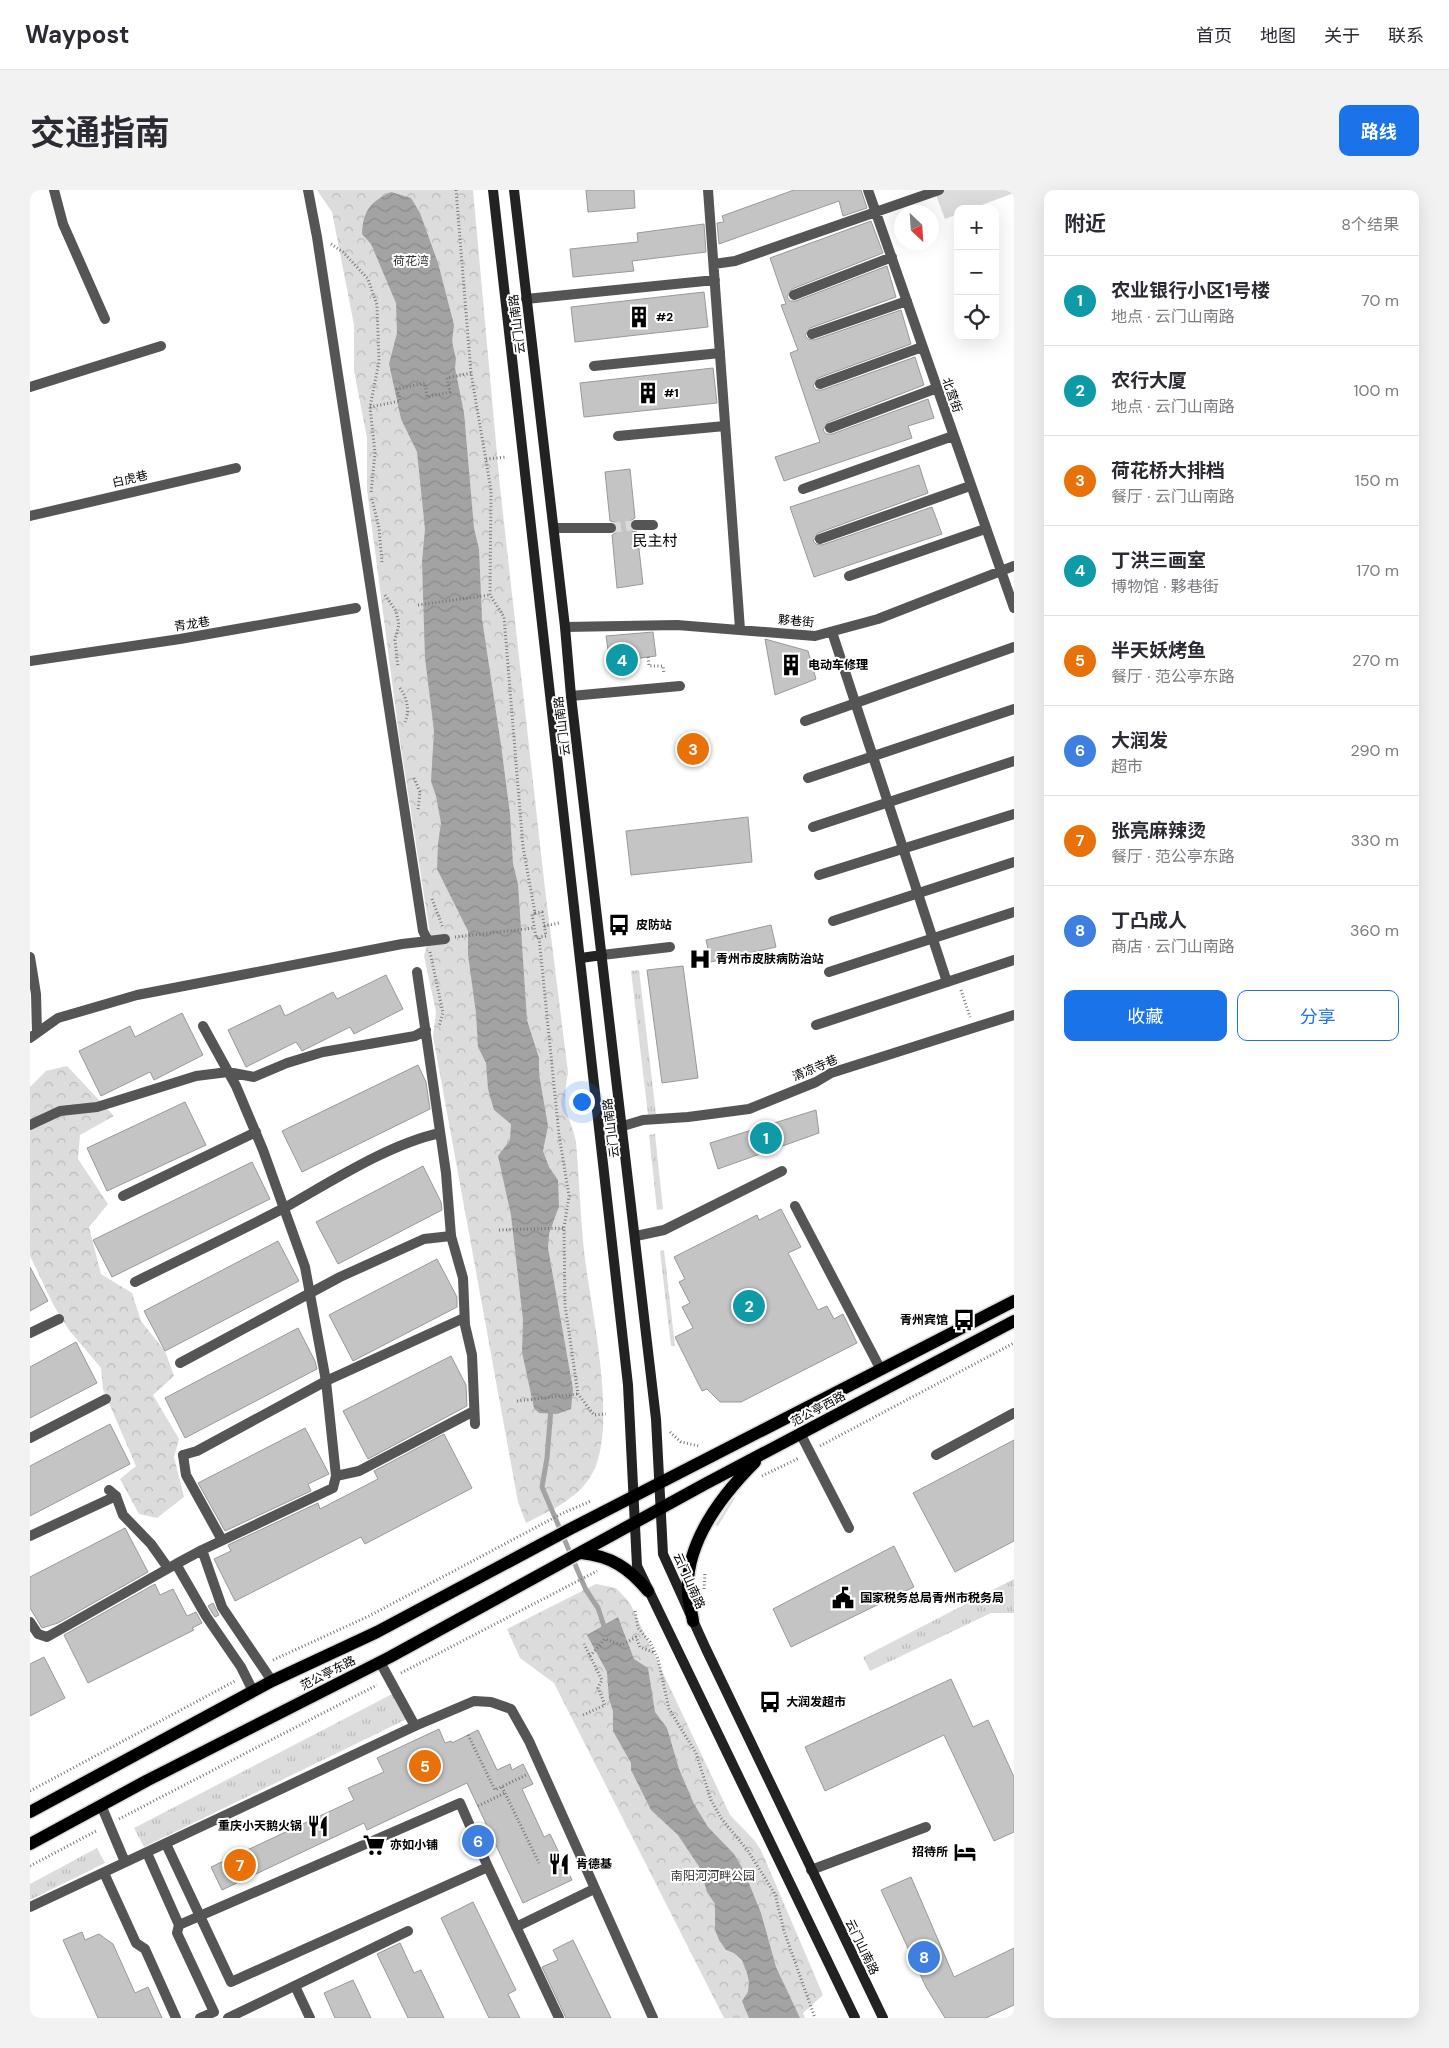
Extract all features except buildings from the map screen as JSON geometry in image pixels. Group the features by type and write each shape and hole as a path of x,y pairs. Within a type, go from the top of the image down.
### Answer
{"main road":[{"name":"云门山南路","path":"494,190 628,1385 637,1566 855,2018"},
{"name":"云门山南路","path":"514,190 656,1419 663,1554 693,1622 883,2018"},
{"path":"581,958 602,956"},
{"name":"范公亭西路","path":"634,1496 1014,1301"},
{"name":"范公亭西路","path":"635,1523 800,1433 1014,1321"},
{"path":"693,1622 688,1593 692,1562 698,1540 718,1504 763,1454"},
{"name":"范公亭东路","path":"30,1812 272,1681 377,1632 634,1496"},
{"name":"范公亭东路","path":"30,1844 385,1659 635,1523"},
{"path":"581,1553 600,1555 631,1571 648,1591"}],"street":[{"path":"54,190 64,224 105,319"},
{"path":"308,190 317,237 422,922 428,941"},
{"path":"708,190 740,629"},
{"name":"北营街","path":"868,190 1014,608"},
{"path":"714,264 735,261 939,190"},
{"path":"794,295 892,257"},
{"path":"526,299 715,280"},
{"path":"812,334 907,301"},
{"path":"30,387 161,346"},
{"path":"820,384 922,347"},
{"path":"594,366 720,353"},
{"path":"830,428 937,388"},
{"path":"618,436 725,426"},
{"path":"804,489 953,436"},
{"name":"白虎巷","path":"30,516 236,468"},
{"path":"820,539 970,486"},
{"path":"636,526 653,525"},
{"path":"554,528 611,528"},
{"path":"849,576 985,529"},
{"name":"夥巷街","path":"565,627 677,625 815,636 878,619 1014,566"},
{"name":"青龙巷","path":"30,661 230,631 356,608"},
{"path":"832,632 947,982"},
{"path":"805,720 1014,647"},
{"path":"571,696 680,686"},
{"path":"808,778 1014,709"},
{"path":"813,827 1014,761"},
{"path":"819,875 1014,814"},
{"path":"833,922 1014,862"},
{"path":"829,972 1014,912"},
{"path":"34,1035 58,1018 137,995 402,944 445,938"},
{"path":"602,956 670,947"},
{"path":"30,957 36,994 34,1035"},
{"path":"816,1025 1014,960"},
{"path":"417,972 446,1173 451,1236 463,1278 464,1318 472,1355 475,1424"},
{"name":"清凉寺巷","path":"623,1126 643,1120 688,1117 749,1109 816,1082 831,1073 1014,1016"},
{"path":"30,1622 38,1634 47,1637 202,1550 333,1488 336,1476 326,1381 305,1267 256,1132 228,1072 203,1026"},
{"path":"30,1125 60,1111 97,1107 196,1076 228,1072 254,1077 287,1063 314,1055 414,1036 426,1030"},
{"path":"122,1196 256,1132"},
{"path":"135,1282 284,1207 341,1175 421,1137 440,1133"},
{"path":"636,1236 664,1230 782,1171"},
{"path":"795,1206 881,1370"},
{"path":"180,1363 340,1277 424,1239 451,1236"},
{"path":"222,1540 186,1475 183,1454 197,1451 326,1381 464,1318"},
{"path":"30,1333 59,1319"},
{"path":"30,1438 106,1399"},
{"path":"336,1476 359,1471 474,1411"},
{"path":"936,1456 1014,1413"},
{"path":"800,1433 849,1528"},
{"path":"30,1536 113,1493 123,1515 172,1566 253,1691"},
{"path":"202,1550 222,1607 272,1681"},
{"path":"385,1659 415,1726"},
{"path":"30,1907 415,1726 474,1701 492,1702 511,1709 532,1749 653,2018"},
{"path":"179,1926 460,1803 559,2018"},
{"path":"101,1806 125,1862"},
{"path":"811,1870 926,1827"},
{"path":"166,1844 232,1982 488,1867"},
{"path":"147,1853 179,1926 177,1933 214,2012 200,2018"},
{"path":"104,1873 136,1944 145,1949 176,2018"},
{"path":"516,1927 594,1890"},
{"path":"235,2016 408,1931"},
{"path":"295,1986 310,2018"}],"path":[{"path":"456,190 471,373 491,490 490,594 504,617 523,847 535,913 532,914 534,928 536,938 546,936 542,912 535,913"},
{"path":"317,237 344,252 368,279 377,305 379,362 370,407 375,453 371,493 379,528 382,566"},
{"path":"370,407 400,401 398,389 425,384 427,397 450,392 447,378 471,373"},
{"path":"486,459 507,457"},
{"path":"384,594 396,611 399,625 395,640 398,670"},
{"path":"418,605 490,594"},
{"path":"648,657 650,666 663,666 666,687"},
{"path":"399,686 406,696 408,716 403,728"},
{"path":"410,771 420,792 416,817"},
{"path":"431,896 441,918 445,938 534,928"},
{"path":"544,926 559,923"},
{"path":"540,937 559,1135 569,1196 564,1228 565,1305 578,1394 594,1415 606,1414"},
{"path":"428,941 443,1013 439,1026 440,1035"},
{"path":"947,982 962,990 974,1029"},
{"path":"498,1230 564,1228"},
{"path":"760,1478 1014,1342"},
{"path":"517,1401 578,1394"},
{"path":"656,1419 681,1442 705,1446"},
{"path":"261,1666 369,1616 563,1513"},
{"path":"704,1598 706,1569"},
{"path":"30,1866 590,1573"},
{"path":"635,1611 638,1628 654,1652 660,1668 669,1709 696,1753 711,1800 721,1818 748,1851 775,1894 784,1931 815,2018"},
{"path":"590,1656 605,1639 622,1645 636,1637 640,1647 654,1652"},
{"path":"583,1715 605,1705 598,1688 602,1680 584,1644"},
{"path":"30,1790 245,1676"},
{"path":"468,1735 495,1790 528,1774"},
{"path":"502,1787 538,1863"},
{"path":"478,1806 505,1793"}],"green space":[{"name":"荷花湾","path":"317,190 473,190 500,487 545,889 568,1072 565,1105 576,1142 583,1241 603,1394 603,1425 600,1452 592,1474 572,1497 526,1523 518,1502 433,1036 436,1012 424,956 430,934 399,735 367,490 367,438 354,371 354,325 332,212"},
{"path":"934,190 1014,190 1014,193 982,205 954,205 954,216 945,219"},
{"path":"639,970 656,1114 648,1115 631,971"},
{"path":"67,1066 114,1116 80,1135 78,1159 108,1204 89,1227 101,1274 132,1293 141,1321 165,1351 174,1376 153,1395 179,1439 174,1457 184,1497 157,1518 139,1514 120,1479 136,1466 103,1389 101,1368 69,1330 54,1306 30,1256 30,1087 46,1071"},
{"path":"655,1134 663,1209 657,1210 649,1135"},
{"path":"664,1250 675,1346 671,1346 660,1251"},
{"path":"736,1496 718,1526 715,1525 732,1499"},
{"path":"1014,1579 1014,1613 991,1613 870,1671 863,1657"},
{"name":"南阳河河畔公园","path":"596,1584 616,1588 630,1603 730,1815 761,1850 823,1995 803,2013 805,2018 724,2018 554,1683 520,1658 507,1629"},
{"path":"396,1692 407,1719 144,1847 134,1828"},
{"path":"97,1848 105,1863 30,1900 30,1884"}],"water":[{"path":"391,192 411,198 420,213 438,263 454,325 452,342 464,413 474,528 479,549 482,619 510,814 513,864 518,884 527,1020 539,1058 539,1074 548,1126 543,1151 549,1167 558,1180 559,1206 549,1234 548,1248 573,1389 571,1409 557,1414 539,1413 534,1408 522,1352 523,1320 511,1215 498,1156 510,1140 511,1124 494,1110 488,1089 486,1063 478,1047 476,1013 468,955 468,931 437,869 441,823 431,781 434,731 425,658 422,562 425,529 417,452 401,419 389,364 397,333 396,303 371,244 362,234 364,219 369,208"},
{"path":"618,1617 634,1659 648,1668 655,1712 667,1728 679,1769 694,1804 708,1827 734,1854 744,1871 761,1913 776,1967 800,2018 749,2018 742,2001 748,1992 749,1982 747,1973 742,1960 734,1953 726,1950 719,1940 715,1930 715,1904 707,1892 700,1868 678,1835 651,1810 631,1770 631,1763 613,1731 613,1711 609,1699 607,1672 587,1635"}],"waterway":[{"path":"551,1408 547,1458 542,1487 586,1590 598,1608 606,1632"}],"tunnel":[{"path":"611,528 636,525"}],"place":[{"name":"#2","path":"639,317"},
{"name":"#1","path":"648,393"},
{"name":"丁洪三画室","path":"622,660"},
{"name":"电动车修理","path":"791,665"},
{"name":"荷花桥大排档","path":"693,749"},
{"name":"皮防站","path":"619,925"},
{"name":"青州市皮肤病防治站","path":"700,959"},
{"name":"农业银行小区1号楼","path":"766,1138"},
{"name":"农行大厦","path":"749,1306"},
{"name":"青州宾馆","path":"964,1320"},
{"name":"国家税务总局青州市税务局","path":"843,1598"},
{"name":"大润发超市","path":"770,1702"},
{"name":"半天妖烤鱼","path":"425,1766"},
{"name":"重庆小天鹅火锅","path":"318,1826"},
{"name":"大润发","path":"478,1841"},
{"name":"亦如小铺","path":"374,1845"},
{"name":"招待所","path":"965,1852"},
{"name":"肯德基","path":"559,1864"},
{"name":"张亮麻辣烫","path":"240,1865"},
{"name":"丁凸成人","path":"924,1957"}],"district":[{"name":"民主村","path":"655,541"}]}
